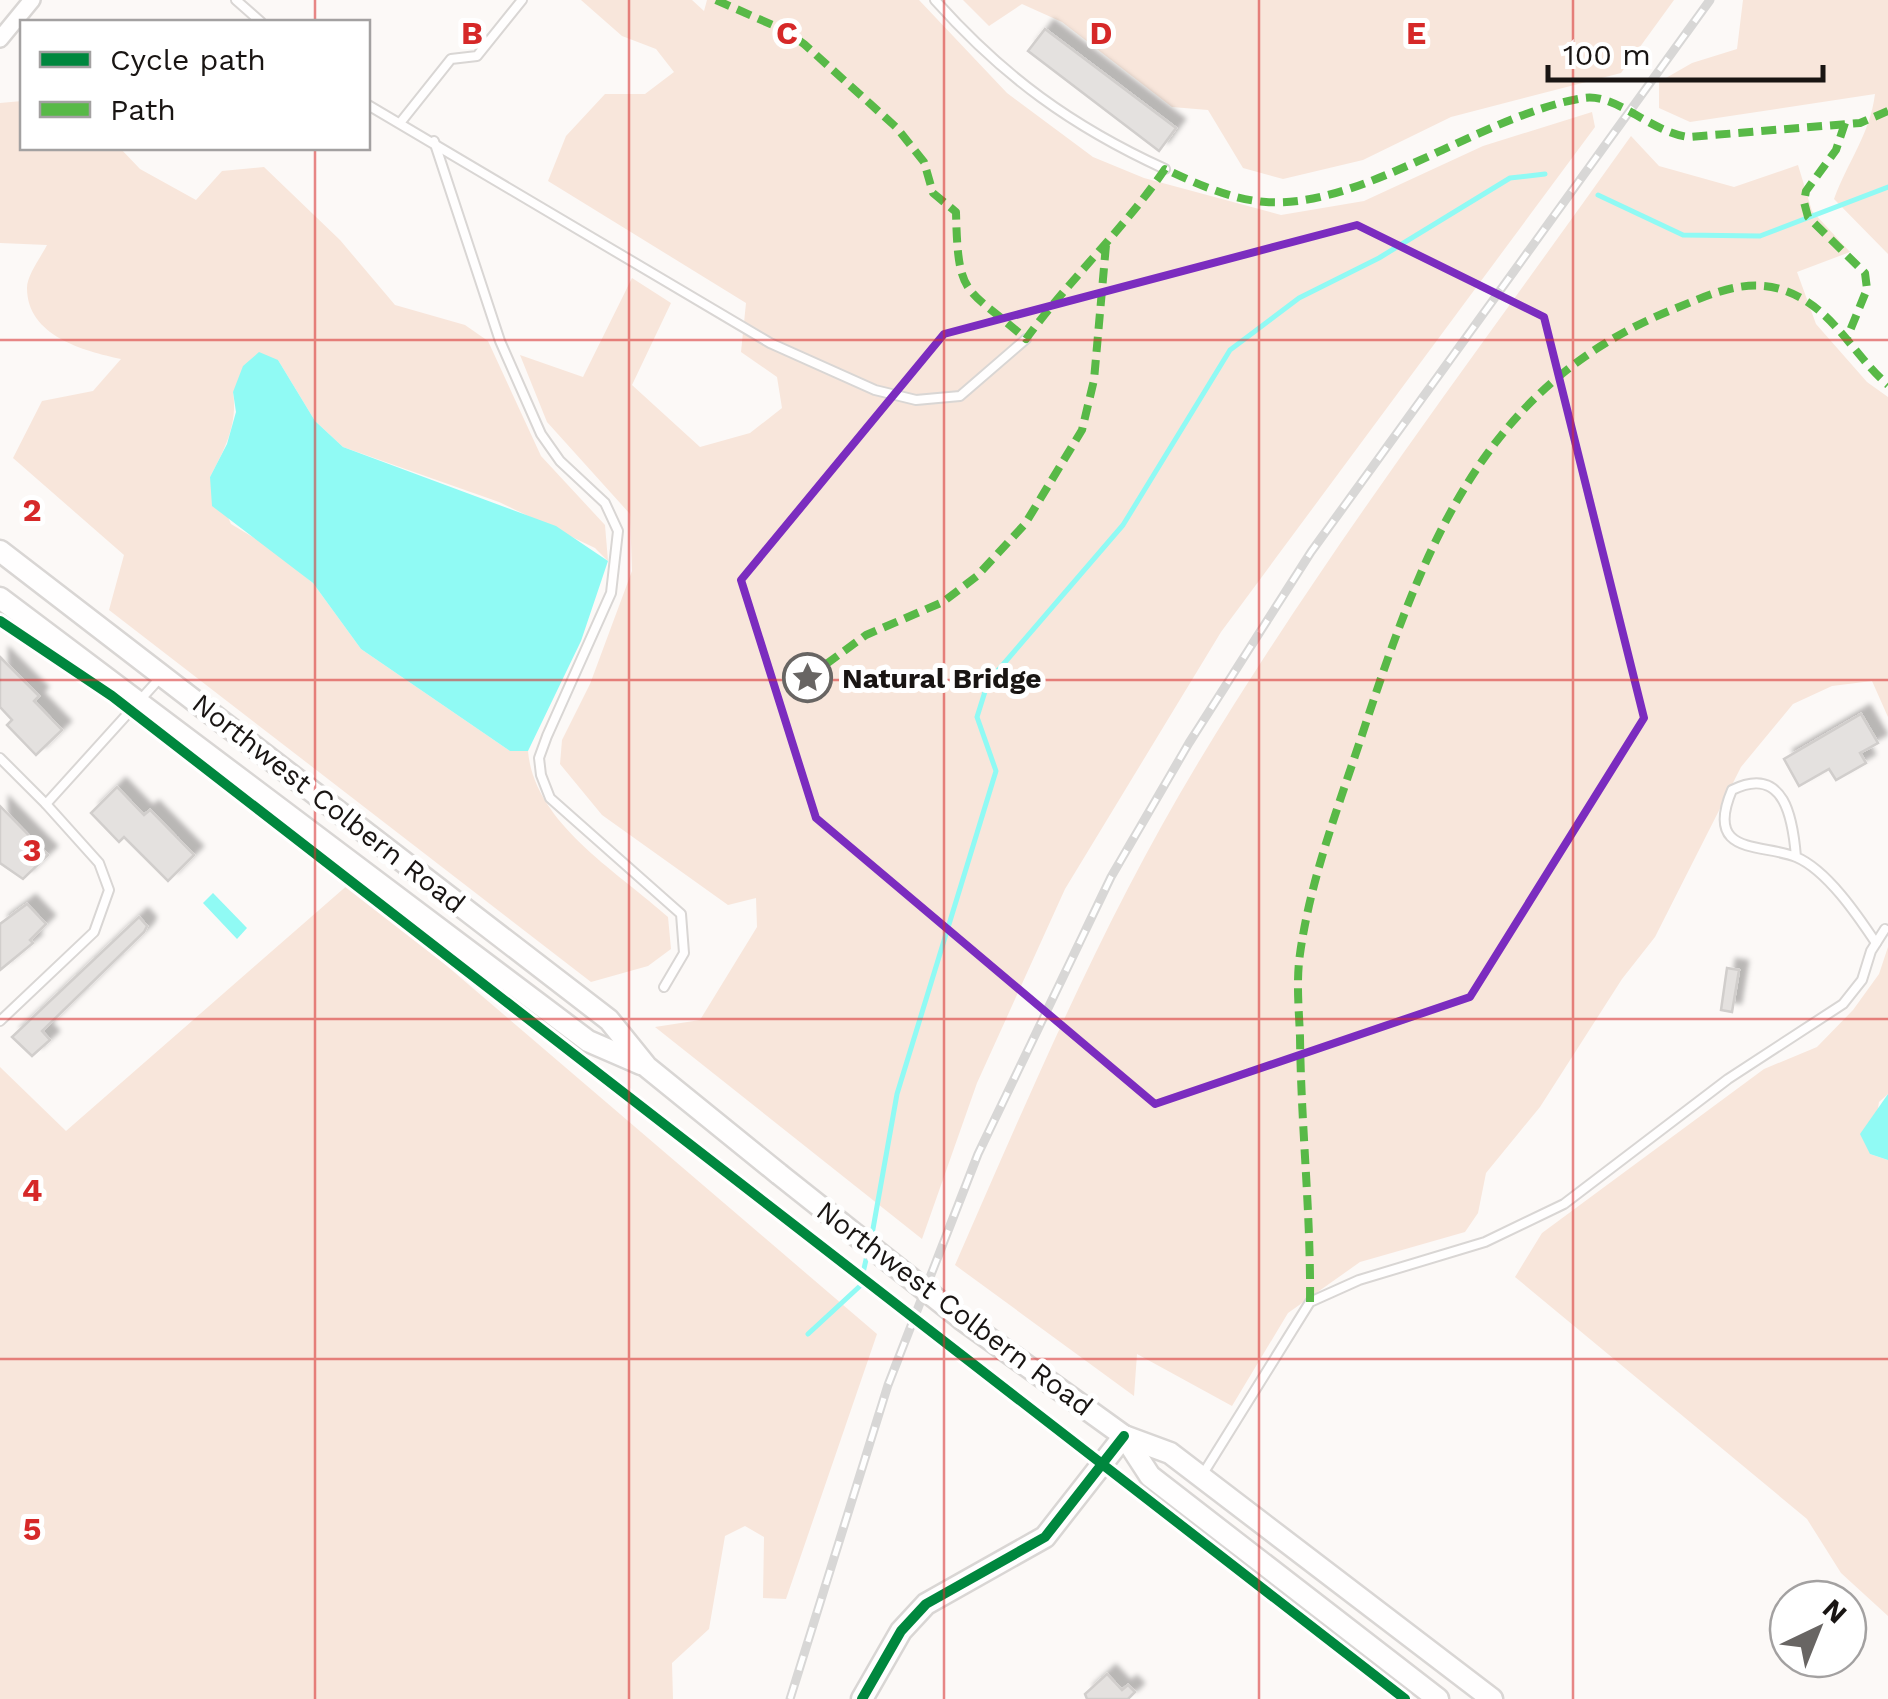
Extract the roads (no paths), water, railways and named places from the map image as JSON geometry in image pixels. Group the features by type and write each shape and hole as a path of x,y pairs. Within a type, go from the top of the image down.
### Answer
{"main road":[{"name":"Northwest Colbern Road","path":"0,551 609,1020 647,1067 962,1320 1124,1436 1170,1453 1492,1699"},
{"name":"Northwest Colbern Road","path":"0,598 588,1042 647,1067"},
{"name":"Northwest Colbern Road","path":"1124,1436 1150,1476 1438,1699"},
{"path":"862,1699 902,1632 926,1604 1045,1536 1124,1436"}],"street":[{"path":"0,39 32,0"}],"lane":[{"path":"236,0 259,20"},
{"path":"400,123 442,68 451,59 478,56 522,0"},
{"path":"934,0 1004,72 1066,116 1165,168"},
{"path":"370,106 770,342 874,390 916,400 960,396 1026,339"},
{"path":"434,141 500,341 541,434 560,461 605,503 618,531 611,593 547,736 539,758 540,776 550,798 680,914 684,953 664,988"},
{"path":"46,804 142,702 163,674"},
{"path":"0,758 99,863 110,890 94,932 0,1021"},
{"path":"1796,857 1792,812 1784,799 1747,782 1732,790 1723,811 1728,832 1743,846 1796,857 1841,894 1876,943"},
{"path":"1202,1477 1310,1302 1373,1275 1485,1242 1564,1204 1728,1079 1844,1004 1862,980 1885,928"}],"water":[{"path":"259,352 278,360 315,421 343,447 556,526 608,561 581,641 528,751 510,751 361,649 313,583 212,506 210,477 227,444 236,412 233,392 243,366"},
{"path":"213,893 247,928 237,939 203,903"},
{"path":"1888,1094 1888,1160 1870,1154 1860,1134"}],"waterway":[{"path":"871,1240 897,1094 996,771 977,717 988,682 1123,525 1230,350 1299,298 1379,258 1510,178 1545,174"},
{"path":"1598,195 1683,235 1760,236 1888,187"},
{"path":"808,1334 860,1286 868,1251"}],"railway":[{"path":"790,1699 888,1385 978,1154 1111,877 1189,743 1311,552 1710,0"}],"place":[{"name":"Natural Bridge","path":"807,678"}]}
